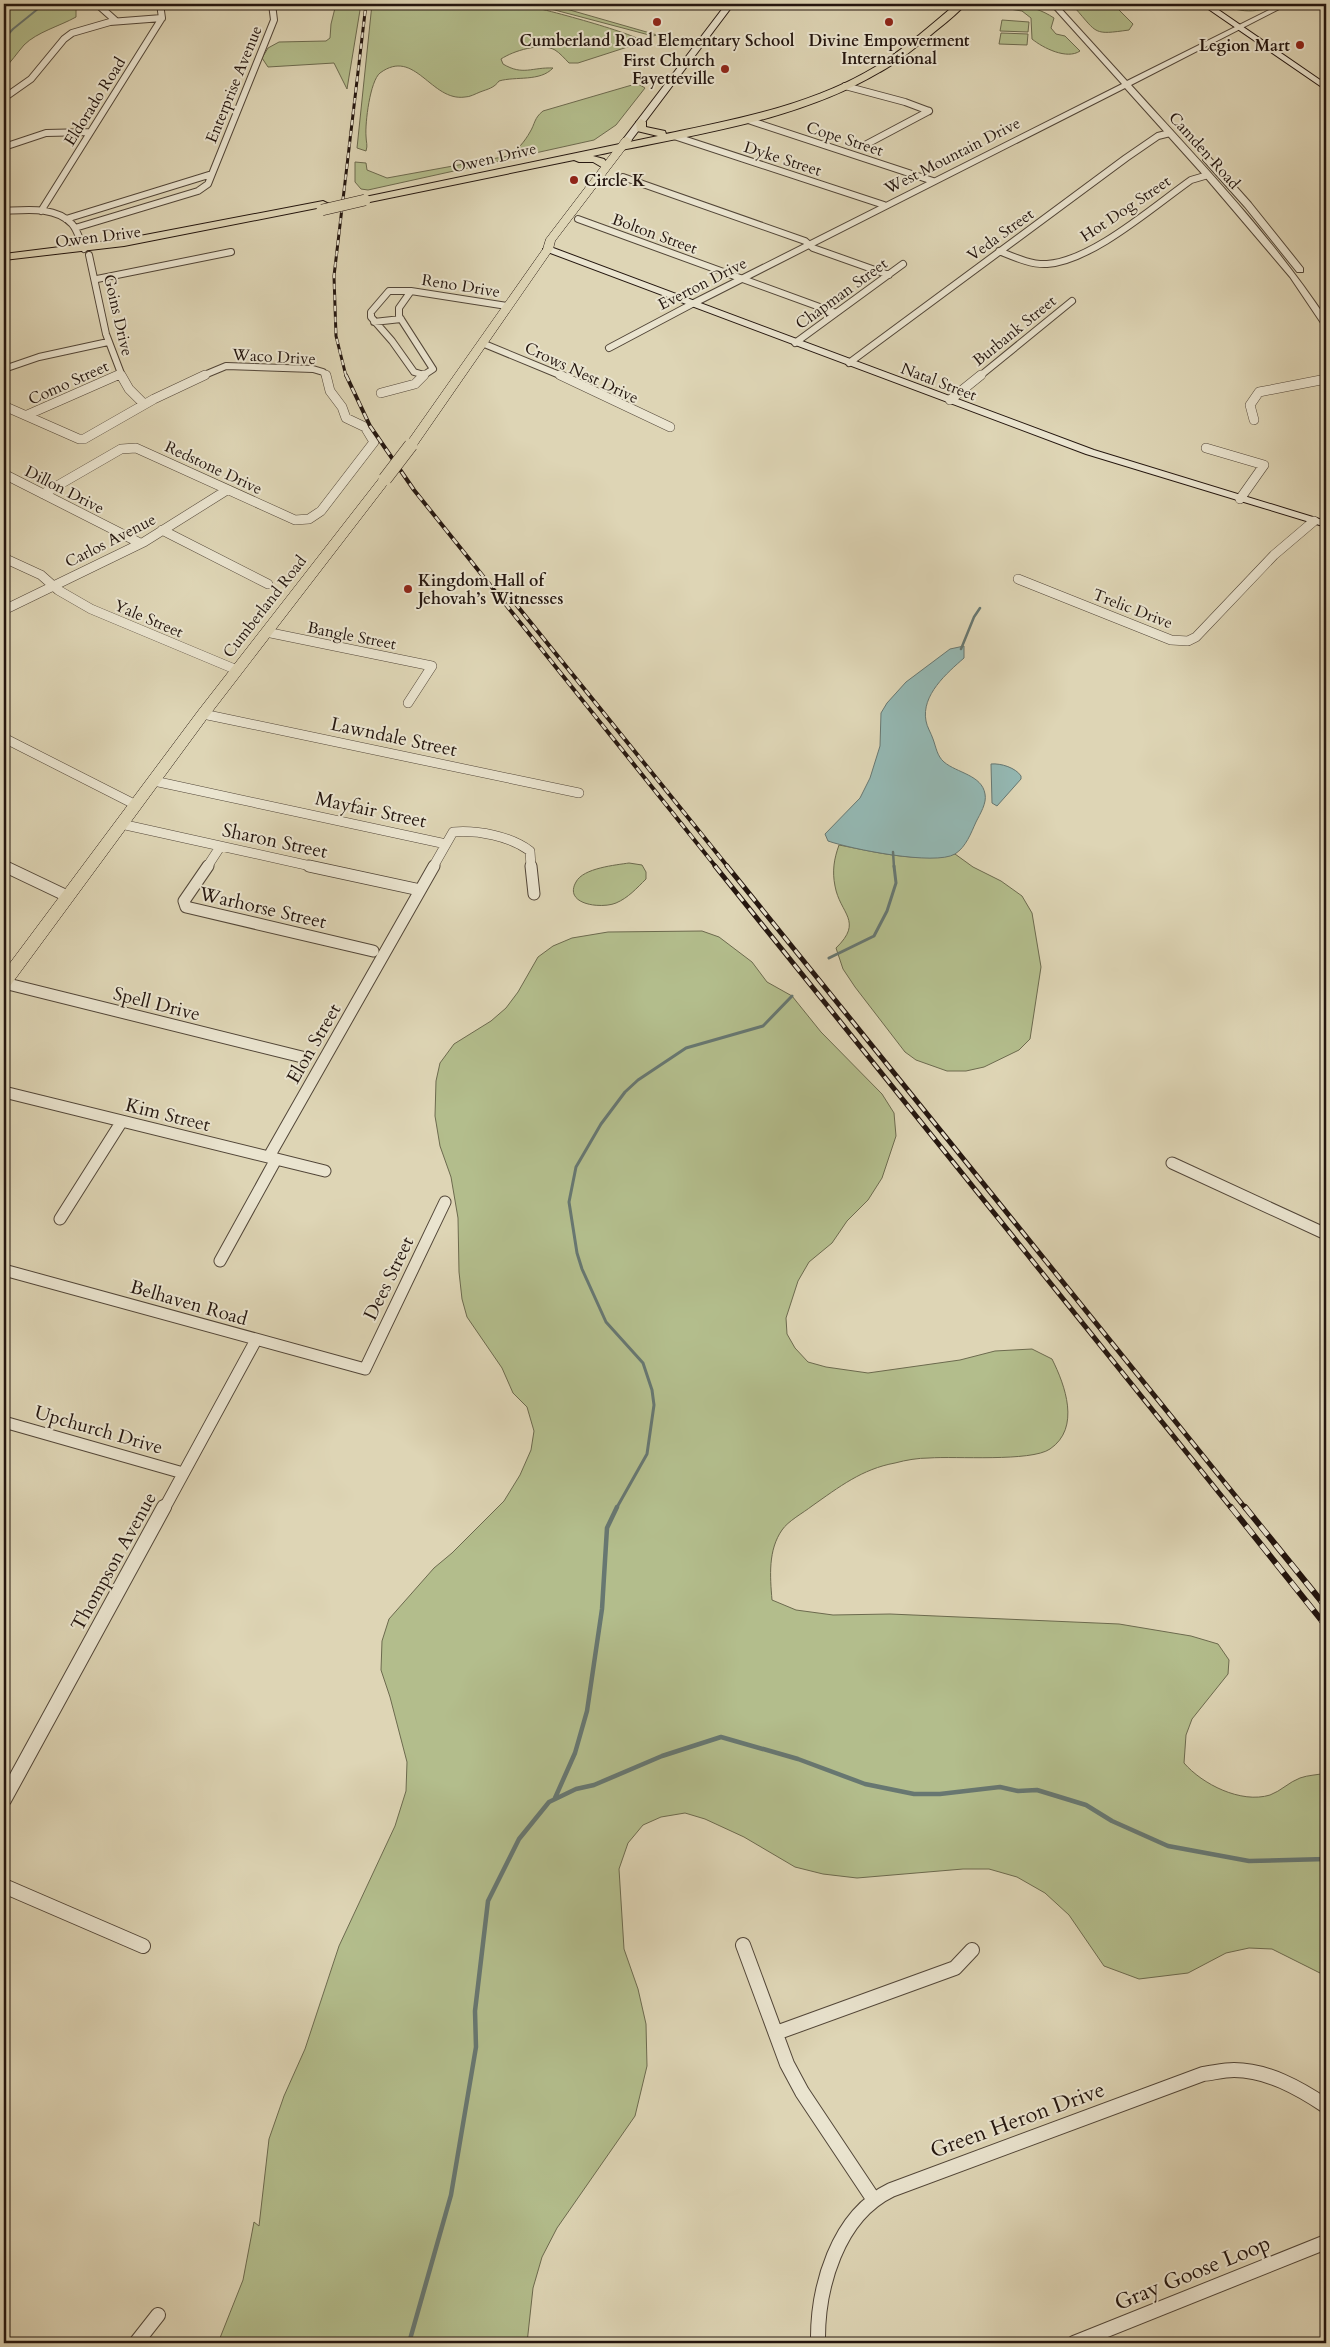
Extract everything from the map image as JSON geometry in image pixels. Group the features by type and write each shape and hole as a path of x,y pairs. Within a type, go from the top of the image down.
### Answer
{"highway":[{"name":"Owen Drive","path":"4,258 87,252 164,243 365,198 748,120 800,105 845,86 882,66 905,47 930,21 952,4"},
{"name":"Owen Drive","path":"365,198 623,146 662,134 740,117 800,100 854,77 880,62 907,45 961,4"},
{"path":"640,122 640,129 662,134"},
{"path":"543,163 594,159 602,162 605,166"},
{"name":"Owen Drive","path":"87,252 323,207"},
{"path":"4,262 18,261 24,258 87,252"}],"main road":[{"name":"Cumberland Road","path":"4,982 203,714 411,445 548,249 550,241 605,166 623,146 730,4"},
{"path":"1205,4 1326,80"},
{"path":"1216,4 1242,26 1326,88"},
{"name":"Cumberland Road","path":"548,249 561,243 620,159 623,146"},
{"name":"Natal Street","path":"548,249 848,363 1090,452 1326,524"}],"street":[{"path":"97,4 116,21"},
{"path":"4,98 26,85 37,75 67,36 83,29 116,21 162,18 160,4"},
{"name":"Enterprise Avenue","path":"75,228 198,191 208,184 274,20 272,4"},
{"name":"Camden Road","path":"1053,4 1232,187 1289,255 1321,300"},
{"name":"Camden Road","path":"1064,4 1170,133 1294,276 1326,324"},
{"name":"West Mountain Drive","path":"809,245 1286,4"},
{"name":"Eldorado Road","path":"41,211 162,18"},
{"path":"845,86 905,102 929,111 865,145"},
{"name":"Cope Street","path":"748,120 934,181"},
{"path":"4,147 24,138 45,132 90,132"},
{"name":"Veda Street","path":"848,363 1155,138 1170,133"},
{"name":"Dyke Street","path":"674,136 884,206"},
{"path":"66,219 212,174"},
{"name":"Hot Dog Street","path":"999,252 1046,264 1057,263 1100,244 1191,180 1208,175"},
{"path":"623,177 804,241 809,245 889,275"},
{"path":"4,211 41,211 66,219 75,228"},
{"name":"Bolton Street","path":"578,219 836,313"},
{"name":"Goins Drive","path":"75,228 87,252 97,279 108,342 120,374 136,398 143,403"},
{"name":"Everton Drive","path":"609,348 809,245"},
{"path":"97,279 231,252"},
{"name":"Chapman Street","path":"795,343 903,264"},
{"name":"Reno Drive","path":"374,322 371,312 388,291 411,291 507,306"},
{"name":"Reno Drive","path":"401,319 399,308 411,291"},
{"name":"Burbank Street","path":"950,400 1072,301"},
{"path":"374,322 401,319 432,369 415,384 381,393"},
{"path":"374,322 392,341 414,372 424,375"},
{"path":"4,369 40,357 108,342"},
{"name":"Crows Nest Drive","path":"482,343 552,370 623,406 670,427"},
{"name":"Waco Drive","path":"143,403 170,392 215,369 226,366 313,369 326,375 330,391 342,407 346,418 365,427 374,442 358,464"},
{"name":"Como Street","path":"27,415 120,374"},
{"path":"1254,420 1250,405 1259,392 1296,383 1326,379"},
{"path":"4,406 79,439 140,408 143,403"},
{"name":"Redstone Drive","path":"43,494 121,449 131,447 141,449 295,520 305,521 314,518 358,464"},
{"path":"1206,448 1264,465 1240,498"},
{"name":"Dillon Drive","path":"4,474 140,543"},
{"name":"Carlos Avenue","path":"4,610 140,543 227,490"},
{"name":"Trelic Drive","path":"1018,579 1171,640 1188,641 1196,637 1274,555 1314,521"},
{"path":"162,530 268,584"},
{"name":"Yale Street","path":"4,558 33,570 91,609 237,670"},
{"name":"Bangle Street","path":"266,632 432,666 408,703"},
{"name":"Lawndale Street","path":"203,714 579,793"},
{"path":"4,738 55,763 93,786 136,805"},
{"name":"Mayfair Street","path":"154,780 446,844 453,832 458,831 521,844 530,851 534,894"},
{"name":"Sharon Street","path":"121,824 420,890"},
{"name":"Elon Street","path":"220,1262 274,1163 271,1153 446,844"},
{"name":"Warhorse Street","path":"220,846 184,901 186,907 372,951"},
{"path":"4,866 67,896"},
{"name":"Spell Drive","path":"4,982 302,1056"},
{"name":"Kim Street","path":"4,1092 325,1171"},
{"path":"60,1219 122,1121"},
{"path":"1172,1163 1326,1234"},
{"name":"Dees Street","path":"365,1369 445,1202"},
{"name":"Belhaven Road","path":"4,1270 365,1369"},
{"name":"Thompson Avenue","path":"4,1800 256,1340"},
{"name":"Upchurch Drive","path":"4,1422 183,1473"},
{"path":"4,1886 143,1946"},
{"path":"743,1945 787,2064 802,2092 874,2200"},
{"path":"776,2033 955,1968 972,1950"},
{"name":"Green Heron Drive","path":"818,2343 816,2323 826,2275 842,2242 857,2219 874,2200 903,2185 1203,2074 1237,2069 1270,2076 1308,2094 1326,2106"},
{"name":"Gray Goose Loop","path":"1074,2343 1326,2242"},
{"path":"136,2343 158,2315"}],"green space":[{"path":"463,2 517,4 562,14 623,33 643,42 578,63 569,63 557,51 549,48 527,48 501,59 503,64 516,70 553,68 535,77 499,81 491,88 467,97 453,96 442,92 413,70 403,66 392,67 380,73 373,84 367,112 366,151 357,148 372,4"},
{"path":"4,4 76,4 76,17 29,40 4,69"},
{"path":"336,4 361,4 347,89 334,63 268,67 262,58 268,48 279,42 326,41 330,38"},
{"path":"532,4 549,4 657,35 653,36"},
{"path":"978,4 1017,5 1045,13 1054,18 1051,28 1056,34 1065,36 1080,51 1062,54 1032,39 1031,18 1022,11"},
{"path":"1076,4 1114,5 1133,24 1129,30 1097,31 1075,8"},
{"path":"1225,4 1281,4 1253,11 1245,11 1237,10"},
{"path":"1002,20 1029,22 1028,32 1000,31"},
{"path":"1001,33 1028,34 1027,45 999,44"},
{"path":"632,85 640,85 645,88 616,125 594,140 368,190 361,189 355,182 355,162 366,163 367,170 387,178 508,156 523,142 536,119 543,111"},
{"path":"839,845 897,856 926,857 955,854 973,867 1001,881 1022,896 1032,913 1041,967 1030,1039 1019,1050 984,1067 966,1071 947,1071 916,1060 905,1052 843,969 836,948 844,939 849,924 834,881 834,865"},
{"path":"629,863 642,865 646,872 646,879 620,901 610,905 594,905 579,900 575,896 573,890 576,882 585,873 608,866"},
{"path":"702,931 719,937 752,962 767,982 792,996 821,1032 882,1094 894,1113 896,1136 882,1178 868,1200 847,1221 832,1243 809,1262 798,1281 786,1318 787,1334 795,1348 808,1362 826,1367 868,1373 960,1360 995,1351 1032,1349 1052,1359 1062,1381 1068,1406 1068,1418 1060,1440 1050,1449 1040,1453 1027,1456 992,1458 912,1459 861,1474 841,1486 792,1520 777,1538 771,1564 772,1600 796,1610 833,1615 890,1614 1119,1624 1191,1636 1218,1644 1229,1660 1228,1674 1192,1719 1186,1735 1184,1763 1211,1785 1247,1797 1270,1795 1300,1778 1326,1773 1326,1976 1272,1949 1249,1948 1226,1953 1188,1973 1139,1979 1104,1966 1069,1915 1045,1893 1017,1877 989,1869 963,1869 857,1878 823,1874 795,1867 744,1837 705,1819 685,1813 661,1817 643,1825 628,1843 619,1869 624,1949 638,1989 646,2024 647,2066 635,2116 557,2228 542,2257 533,2288 527,2343 218,2343 243,2280 254,2222 259,2226 269,2139 284,2096 305,2049 339,1946 395,1826 406,1791 407,1762 381,1670 382,1641 389,1619 434,1568 452,1553 504,1501 520,1475 531,1450 534,1431 527,1407 513,1393 502,1368 467,1317 462,1299 459,1272 458,1218 451,1177 440,1146 435,1116 436,1081 440,1063 454,1044 491,1021 506,1008 518,992 538,957 553,946 572,938 608,932"}],"water":[{"path":"964,646 964,658 937,685 927,702 926,711 927,723 940,757 949,766 974,778 983,788 985,794 983,808 965,844 955,854 930,858 873,852 828,841 825,834 860,798 870,778 880,746 881,713 887,703 906,682 950,649"},
{"path":"991,764 1008,767 1021,776 1021,779 997,806 992,803"}],"waterway":[{"path":"4,39 13,29 44,4"},
{"path":"961,649 974,617 980,608"},
{"path":"893,852 894,867"},
{"path":"829,958 874,936 887,911 896,883 894,866"},
{"path":"616,1508 647,1454 654,1405 652,1390 643,1363 606,1322 582,1269 577,1253 569,1202 576,1167 601,1124 625,1092 638,1080 686,1048 763,1026 792,996"},
{"path":"555,1798 575,1753 587,1711 602,1609 607,1528 616,1508"},
{"path":"409,2343 451,2195 476,2047 475,2011 488,1901 519,1839 549,1802 576,1789 594,1785 662,1756 721,1737 798,1759 865,1784 914,1794 940,1794 1000,1787 1018,1791 1037,1790 1086,1805 1112,1821 1168,1846 1249,1861 1326,1859"}],"railway":[{"path":"346,376 336,336 334,276 366,4"},
{"path":"346,375 370,426 414,490 716,867"},
{"path":"506,592 728,867"},
{"path":"715,866 1232,1509"},
{"path":"727,866 1246,1509"},
{"path":"1231,1507 1326,1626"},
{"path":"1245,1507 1326,1607"}],"place":[{"name":"Cumberland Road Elementary School","path":"657,22"},
{"name":"Divine Empowerment International","path":"889,22"},
{"name":"Legion Mart","path":"1300,45"},
{"name":"First Church Fayetteville","path":"725,69"},
{"name":"Circle K","path":"574,180"},
{"name":"Kingdom Hall of Jehovah’s Witnesses","path":"408,589"}]}
